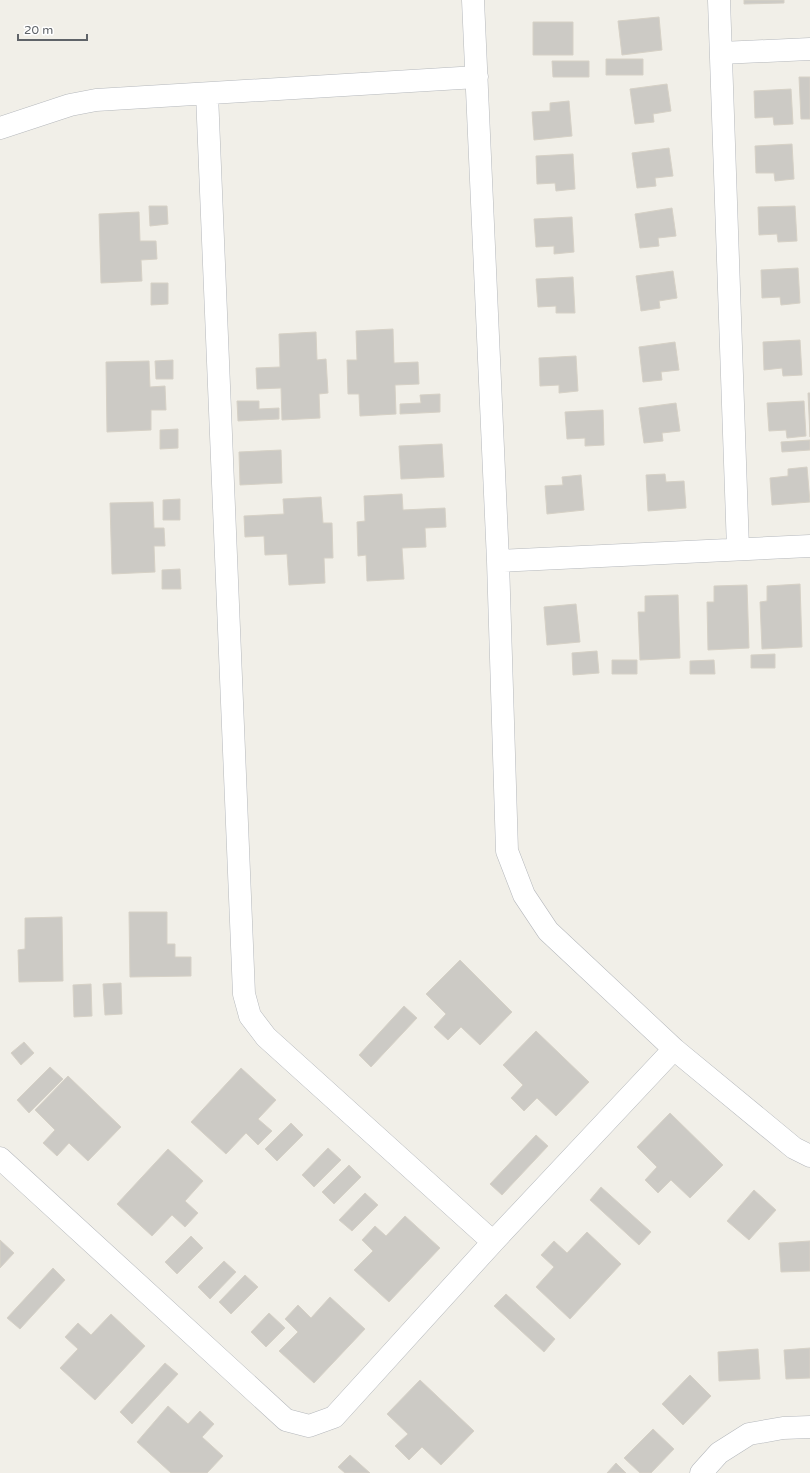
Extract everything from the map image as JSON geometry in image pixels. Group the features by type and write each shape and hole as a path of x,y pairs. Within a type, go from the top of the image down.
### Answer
{"street":[{"path":"473,0 498,561 507,851 524,895 548,931 674,1049 794,1148 810,1156"},
{"path":"719,0 738,549"},
{"path":"721,53 810,49"},
{"path":"0,128 70,105 96,100 477,77"},
{"path":"207,94 244,994 250,1016 266,1037 493,1242"},
{"path":"498,561 810,546"},
{"path":"0,1158 286,1420 309,1426 334,1417 493,1242 674,1049"},
{"path":"701,1473 719,1453 749,1434 783,1428 810,1427"}],"building":[{"path":"744,0 784,0 784,3 744,4"},
{"path":"659,17 662,50 622,55 618,21"},
{"path":"533,22 573,22 573,55 533,55"},
{"path":"606,59 643,59 643,75 606,75"},
{"path":"552,61 589,61 589,77 553,77"},
{"path":"799,77 810,77 810,119 801,119"},
{"path":"667,84 671,111 653,114 654,122 635,124 630,89"},
{"path":"791,89 793,124 774,125 773,117 755,118 754,91"},
{"path":"569,101 572,136 534,140 532,112 550,111 550,103"},
{"path":"792,144 794,179 775,181 774,173 756,173 755,146"},
{"path":"669,148 673,176 655,178 656,186 637,188 632,153"},
{"path":"573,154 575,189 556,191 555,183 537,184 536,156"},
{"path":"149,206 167,206 168,224 150,226"},
{"path":"795,206 797,241 778,242 777,234 759,235 758,207"},
{"path":"672,208 676,236 658,238 659,246 640,248 635,214"},
{"path":"139,212 140,241 156,241 157,259 141,260 142,281 101,283 99,214"},
{"path":"572,217 574,252 554,254 554,246 536,247 534,219"},
{"path":"798,268 800,303 781,305 780,297 762,298 761,270"},
{"path":"673,271 677,298 659,301 660,308 641,311 636,276"},
{"path":"573,277 575,313 556,313 556,306 538,307 536,279"},
{"path":"151,283 168,283 168,304 151,305"},
{"path":"393,329 394,363 418,362 419,384 395,385 396,414 360,416 359,394 348,394 347,360 357,360 356,331"},
{"path":"316,332 317,360 326,359 328,393 319,394 320,418 282,420 281,388 257,389 256,368 280,367 279,334"},
{"path":"800,340 802,375 783,376 782,368 764,370 763,342"},
{"path":"675,342 679,370 661,372 662,380 643,382 639,347"},
{"path":"576,356 578,391 559,393 559,385 540,386 539,358"},
{"path":"173,360 173,379 156,379 155,361"},
{"path":"149,361 150,387 165,386 166,410 151,410 151,430 107,432 106,362"},
{"path":"808,393 810,393 810,437"},
{"path":"440,394 440,412 400,414 400,404 421,403 420,395"},
{"path":"237,401 259,401 259,409 279,408 279,419 238,421"},
{"path":"804,401 806,436 787,438 786,430 769,431 767,403"},
{"path":"676,403 680,431 662,433 663,441 644,443 639,408"},
{"path":"603,410 604,445 585,446 585,438 567,439 565,412"},
{"path":"178,429 178,448 160,449 160,430"},
{"path":"810,440 810,450 782,452 781,442"},
{"path":"442,444 444,477 401,479 399,446"},
{"path":"281,450 282,483 240,485 239,452"},
{"path":"807,467 810,502 772,505 770,478 788,476 788,469"},
{"path":"665,474 666,482 684,481 686,508 648,511 646,475"},
{"path":"581,475 584,510 547,514 545,486 563,485 562,477"},
{"path":"402,494 403,510 445,508 446,527 425,528 426,547 402,548 404,579 367,581 366,555 358,556 357,522 365,521 364,496"},
{"path":"321,497 323,523 332,523 333,558 324,558 325,583 289,585 287,554 265,555 264,536 245,537 244,516 284,514 283,499"},
{"path":"180,499 180,520 163,520 163,500"},
{"path":"153,502 154,528 164,528 165,546 154,546 155,572 112,574 110,503"},
{"path":"180,569 181,589 162,589 162,570"},
{"path":"800,584 802,647 762,649 760,602 767,601 767,586"},
{"path":"747,585 749,648 708,650 707,602 714,602 714,586"},
{"path":"678,595 680,658 640,660 638,612 645,612 645,596"},
{"path":"576,604 580,642 547,645 544,607"},
{"path":"597,651 599,673 573,675 572,653"},
{"path":"775,654 775,668 751,668 751,655"},
{"path":"612,660 637,660 637,674 612,674"},
{"path":"714,660 715,674 690,674 690,661"},
{"path":"129,912 167,912 167,944 175,944 175,957 191,957 191,976 130,977"},
{"path":"62,917 63,981 19,982 18,950 25,949 25,918"},
{"path":"460,960 512,1012 480,1045 461,1027 448,1040 434,1027 446,1014 426,994"},
{"path":"121,983 122,1014 105,1015 103,984"},
{"path":"91,984 92,1016 74,1017 73,985"},
{"path":"404,1006 417,1018 371,1067 359,1055"},
{"path":"536,1031 589,1082 556,1116 537,1098 524,1111 511,1098 523,1085 503,1065"},
{"path":"24,1042 34,1053 21,1065 11,1053"},
{"path":"50,1067 63,1079 29,1113 17,1100"},
{"path":"241,1068 276,1100 258,1119 272,1131 258,1145 246,1133 226,1154 191,1122"},
{"path":"68,1076 121,1127 88,1161 69,1143 57,1156 43,1143 55,1130 35,1110"},
{"path":"670,1113 723,1165 690,1198 671,1180 658,1193 645,1180 657,1167 637,1147"},
{"path":"291,1123 303,1135 277,1161 265,1149"},
{"path":"536,1135 548,1146 502,1195 490,1184"},
{"path":"328,1148 341,1160 314,1187 302,1175"},
{"path":"168,1149 203,1181 185,1201 198,1213 185,1227 172,1215 152,1236 117,1204"},
{"path":"349,1165 361,1177 334,1204 322,1192"},
{"path":"601,1187 651,1232 639,1245 590,1200"},
{"path":"754,1190 776,1210 749,1240 727,1221"},
{"path":"365,1193 378,1205 352,1231 339,1220"},
{"path":"405,1216 440,1248 389,1302 354,1270 373,1251 362,1240 375,1226 386,1236"},
{"path":"587,1232 621,1264 570,1319 536,1287 554,1267 541,1255 554,1241 567,1253"},
{"path":"191,1236 203,1248 177,1274 165,1262"},
{"path":"0,1240 14,1253 0,1268"},
{"path":"810,1241 810,1271 781,1272 779,1243"},
{"path":"224,1261 236,1272 210,1299 198,1287"},
{"path":"53,1268 65,1280 20,1329 7,1318"},
{"path":"245,1275 258,1287 231,1314 219,1302"},
{"path":"506,1294 555,1339 544,1352 494,1306"},
{"path":"330,1297 365,1329 314,1383 279,1351 298,1332 285,1319 298,1305 311,1318"},
{"path":"269,1313 285,1328 266,1347 251,1332"},
{"path":"111,1314 145,1346 95,1400 60,1368 78,1349 65,1337 78,1323 91,1335"},
{"path":"810,1348 810,1378 786,1379 784,1350"},
{"path":"758,1349 760,1379 719,1381 718,1352"},
{"path":"165,1363 178,1374 132,1424 120,1412"},
{"path":"690,1375 711,1396 683,1425 662,1404"},
{"path":"420,1380 474,1431 441,1465 422,1447 409,1460 395,1446 408,1434 387,1414"},
{"path":"168,1406 188,1424 200,1411 214,1424 202,1437 223,1456 207,1473 171,1473 137,1442"},
{"path":"653,1429 674,1449 651,1473 640,1473 624,1458"},
{"path":"350,1455 370,1473 345,1473 338,1467"},
{"path":"616,1463 626,1473 607,1473"}]}
